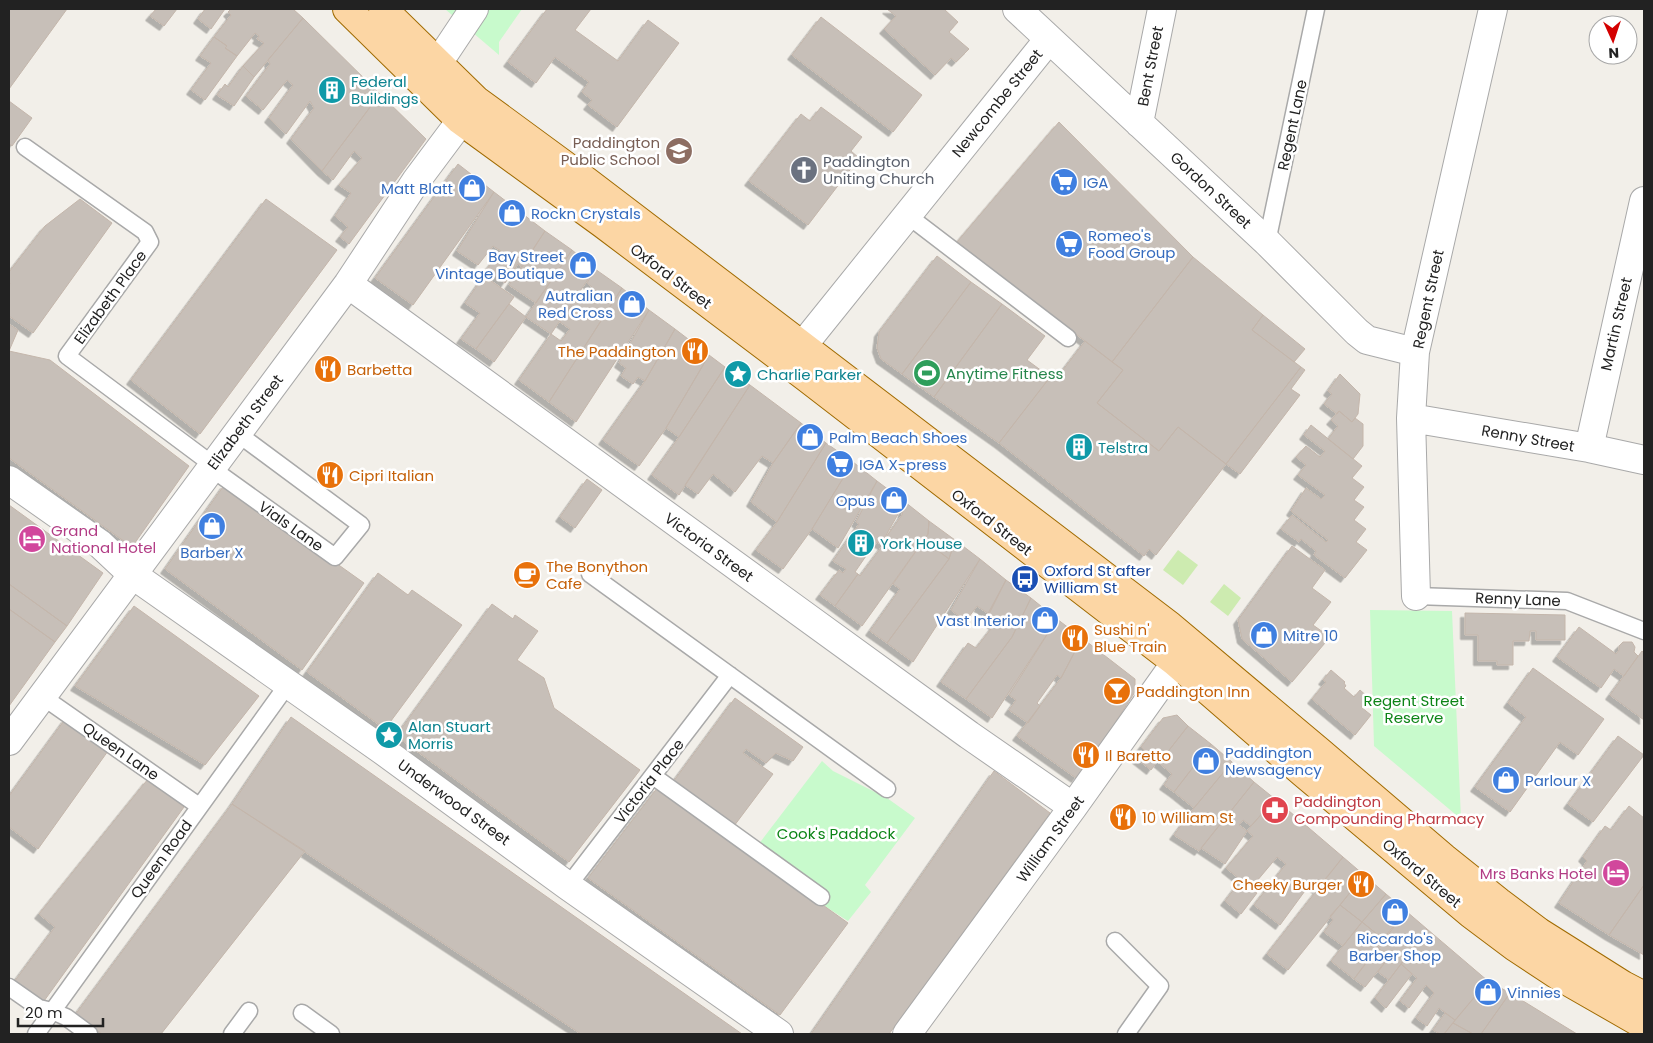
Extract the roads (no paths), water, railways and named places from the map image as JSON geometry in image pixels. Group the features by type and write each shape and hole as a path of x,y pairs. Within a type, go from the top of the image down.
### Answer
{"main road":[{"name":"Oxford Street","path":"348,9 603,224 799,372 1182,652 1314,746 1444,858 1539,932 1623,985 1644,996"},
{"name":"Oxford Street","path":"383,9 438,63 468,110 585,180 802,345 1182,652 1303,773 1471,914 1515,947 1562,978 1644,1025"}],"street":[{"path":"438,63 474,9"},
{"name":"Gordon Street","path":"1017,9 1268,242 1362,336 1367,340 1415,352"},
{"name":"Bent Street","path":"1139,123 1162,9"},
{"name":"Regent Street","path":"1416,596 1411,418 1415,352 1493,9"},
{"name":"Newcombe Street","path":"802,345 1049,39"},
{"name":"Elizabeth Street","path":"9,741 348,284 416,181 468,110"},
{"name":"Martin Street","path":"1588,448 1644,201"},
{"name":"Victoria Street","path":"348,284 968,736 1073,807"},
{"name":"Renny Street","path":"1411,418 1588,448 1644,460"},
{"name":"Underwood Street","path":"9,480 100,544 133,575 382,750 568,886 779,1034"},
{"name":"William Street","path":"907,1034 1073,807 1182,652"}],"lane":[{"name":"Regent Lane","path":"1268,242 1316,9"},
{"name":"Elizabeth Place","path":"25,147 145,232 150,242 67,356 212,467"},
{"path":"907,215 1068,338"},
{"name":"Vials Lane","path":"212,467 335,557 361,525 237,433"},
{"path":"590,574 887,789"},
{"name":"Renny Lane","path":"1416,596 1567,601 1644,631"},
{"name":"Victoria Place","path":"568,886 730,675"},
{"name":"Queen Road","path":"36,1034 288,684"},
{"name":"Queen Lane","path":"43,697 200,806"},
{"path":"653,776 821,897"},
{"path":"1115,941 1160,986 1126,1034"},
{"path":"9,986 39,1008 66,1017 89,1034"},
{"path":"232,1034 249,1011"},
{"path":"302,1013 331,1034"}],"place":[{"name":"Federal Buildings","path":"332,90"},
{"name":"Paddington Public School","path":"679,151"},
{"name":"Paddington Uniting Church","path":"804,170"},
{"name":"IGA","path":"1064,182"},
{"name":"Matt Blatt","path":"472,188"},
{"name":"Rockn Crystals","path":"512,213"},
{"name":"Romeo's Food Group","path":"1069,244"},
{"name":"Bay Street Vintage Boutique","path":"583,265"},
{"name":"Autralian Red Cross","path":"632,304"},
{"name":"The Paddington","path":"695,351"},
{"name":"Barbetta","path":"328,369"},
{"name":"Anytime Fitness","path":"927,373"},
{"name":"Charlie Parker","path":"738,374"},
{"name":"Palm Beach Shoes","path":"810,437"},
{"name":"Telstra","path":"1079,447"},
{"name":"IGA X-press","path":"840,464"},
{"name":"Cipri Italian","path":"330,475"},
{"name":"Opus","path":"894,500"},
{"name":"Barber X","path":"212,526"},
{"name":"Grand National Hotel","path":"32,539"},
{"name":"York House","path":"861,543"},
{"name":"The Bonython Cafe","path":"527,575"},
{"name":"Oxford St after William St","path":"1025,579"},
{"name":"Vast Interior","path":"1045,620"},
{"name":"Mitre 10","path":"1264,635"},
{"name":"Sushi n' Blue Train","path":"1075,638"},
{"name":"Paddington Inn","path":"1117,691"},
{"name":"Alan Stuart Morris","path":"389,735"},
{"name":"Il Baretto","path":"1086,755"},
{"name":"Paddington Newsagency","path":"1206,761"},
{"name":"Parlour X","path":"1506,780"},
{"name":"Paddington Compounding Pharmacy","path":"1275,810"},
{"name":"10 William St","path":"1123,817"},
{"name":"Mrs Banks Hotel","path":"1616,873"},
{"name":"Cheeky Burger","path":"1361,884"},
{"name":"Riccardo's Barber Shop","path":"1395,912"},
{"name":"Vinnies","path":"1488,992"}],"park label":[{"name":"Regent Street Reserve","path":"1414,708"},
{"name":"Cook's Paddock","path":"836,833"}]}
